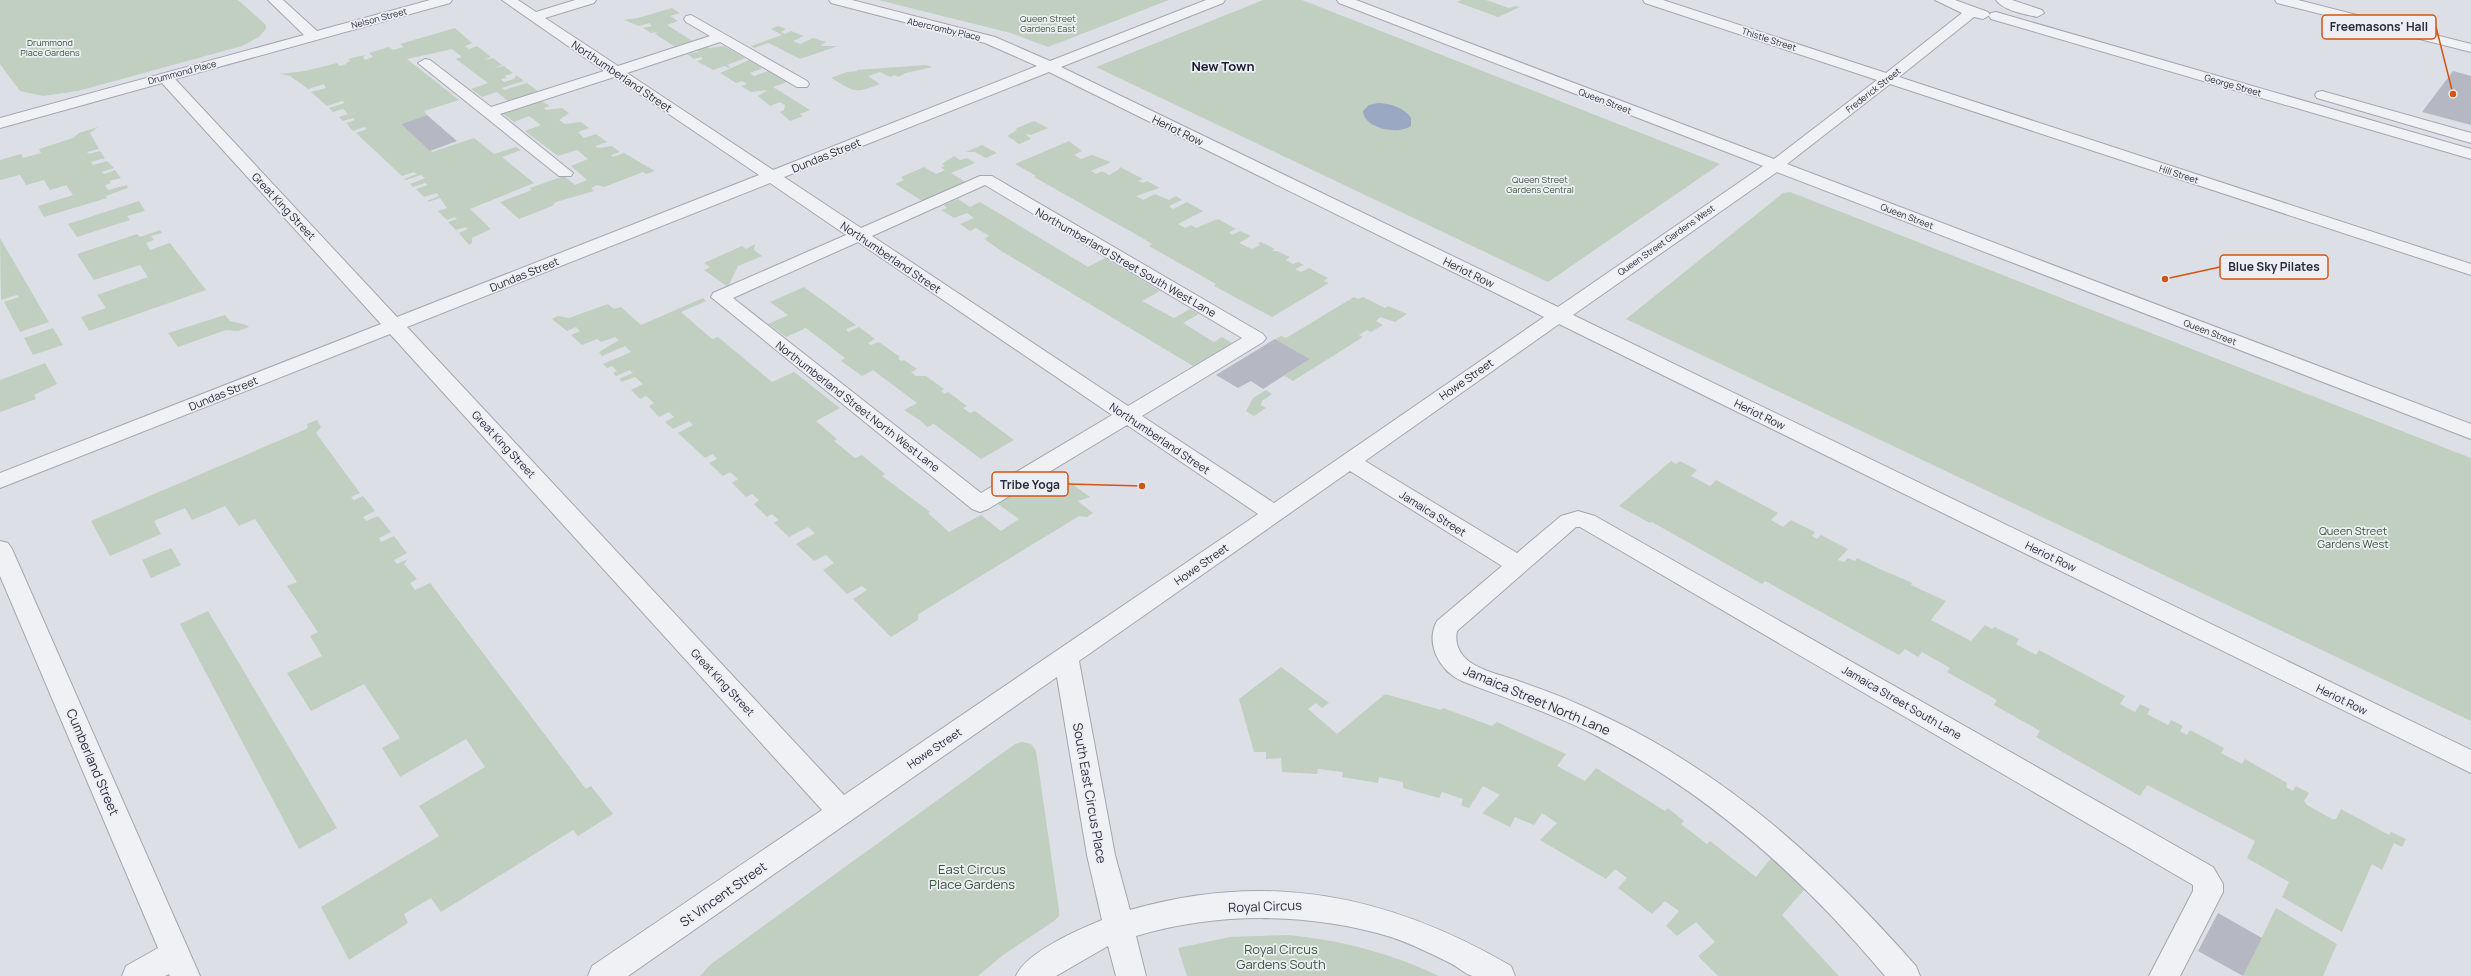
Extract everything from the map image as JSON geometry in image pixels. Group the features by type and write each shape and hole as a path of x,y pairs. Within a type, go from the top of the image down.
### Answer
{"street":[{"path":"275,0 314,36"},
{"name":"Nelson Street","path":"314,36 445,0"},
{"name":"Northumberland Street","path":"509,0 1274,514"},
{"path":"533,16 589,0"},
{"name":"Abercromby Place","path":"836,0 892,16 990,40 1048,67"},
{"path":"1048,67 1218,0"},
{"name":"Queen Street","path":"1344,0 2471,432"},
{"name":"Thistle Street","path":"1650,0 1888,79"},
{"path":"2282,0 2471,48"},
{"name":"George Street","path":"1950,1 1971,13 1996,16 2471,154"},
{"path":"1996,16 2012,12 2007,2"},
{"path":"2007,2 2050,17"},
{"name":"Frederick Street","path":"1774,166 1888,79 1971,13"},
{"path":"691,19 802,84"},
{"name":"Drummond Place","path":"0,122 314,36"},
{"path":"489,113 722,37"},
{"path":"424,63 565,173"},
{"name":"Dundas Street","path":"0,481 1048,67"},
{"name":"Heriot Row","path":"1048,67 2471,762"},
{"name":"Great King Street","path":"165,77 842,812"},
{"name":"Hill Street","path":"1888,79 2471,270"},
{"path":"2310,92 2471,138"},
{"name":"Queen Street Gardens West","path":"1558,315 1774,166"},
{"name":"Northumberland Street South West Lane","path":"859,236 986,179 1256,338 1127,415"},
{"name":"Northumberland Street North West Lane","path":"859,236 720,297 980,504 1127,415"},
{"name":"Howe Street","path":"842,812 1274,514 1558,315"},
{"name":"Jamaica Street","path":"1349,461 1518,565"},
{"name":"Jamaica Street South Lane","path":"1518,565 1569,521 1578,519 1587,521 2198,872 2208,884 2208,892 2172,973"},
{"name":"Cumberland Street","path":"0,549 180,965"},
{"name":"Jamaica Street North Lane","path":"1518,565 1446,627 1443,639 1445,647 1453,662 1470,674 1543,701 1614,733 1669,763 1713,793 1747,817 1816,879 1863,927 1905,976"},
{"name":"South East Circus Place","path":"1066,658 1101,855 1131,976"},
{"name":"St Vincent Street","path":"603,976 842,812"},
{"name":"Royal Circus","path":"1031,976 1081,944 1118,927 1153,918 1212,908 1280,904 1312,906 1350,912 1424,935 1460,953 1500,976"},
{"path":"138,976 180,965"}],"green space":[{"name":"Drummond Place Gardens","path":"0,0 238,0 266,25 266,29 259,37 242,46 78,91 43,96 20,91 0,64"},
{"name":"Queen Street Gardens East","path":"878,0 1169,0 1048,47 1011,33"},
{"name":"Queen Street Gardens Central","path":"1263,0 1302,0 1720,164 1548,282 1096,67"},
{"path":"1462,0 1486,0 1509,8 1515,6 1520,7 1498,17 1457,2"},
{"path":"672,8 680,13 670,16 678,21 667,25 694,42 674,46 655,34 657,33 656,32 651,33 643,28 652,26 649,23 639,26 624,20 638,18"},
{"path":"778,26 786,29 781,32 785,34 791,31 804,36 793,41 800,44 813,38 826,42 820,46 838,46 800,59 769,43 754,48 751,46 782,35 771,29"},
{"path":"455,28 472,43 465,46 469,49 477,46 491,57 483,60 493,58 502,65 494,68 504,66 513,73 505,76 507,78 501,79 504,82 514,79 516,75 524,81 502,88 504,90 527,83 539,92 509,102 497,92 482,97 471,89 488,83 456,59 462,57 452,49 407,59 459,100 424,111 427,115 401,124 432,152 474,138 494,154 516,147 521,150 502,157 534,183 470,209 491,229 472,238 472,243 469,245 459,233 468,229 465,227 456,230 448,222 457,219 455,217 447,220 438,211 447,208 440,198 427,201 439,196 437,193 424,197 416,189 428,185 425,183 413,187 410,184 425,178 421,175 406,180 404,179 417,174 414,172 402,176 356,133 367,129 364,127 353,131 346,123 355,120 353,118 343,121 339,117 348,114 343,109 333,112 329,108 345,103 342,101 327,106 311,92 326,88 324,84 308,89 290,76 280,74 305,71 337,63 339,66 347,64 346,63 350,61 348,59 365,55 363,57 365,60 373,57 369,53 389,47 393,50 404,47 400,44"},
{"path":"705,46 709,48 724,46 745,58 727,65 730,67 728,68 725,66 713,70 697,61 703,59 701,57 694,59 687,54 699,52 695,49"},
{"path":"749,60 763,68 750,73 754,76 768,71 787,82 773,87 810,110 800,114 803,116 790,121 780,112 784,110 785,105 780,102 770,106 758,96 768,90 751,92 741,86 747,84 742,81 736,83 720,73"},
{"path":"926,65 932,67 906,73 898,77 895,75 890,77 880,72 868,76 880,84 859,90 850,89 831,78 847,72 858,71 856,70"},
{"path":"540,100 550,106 544,108 546,110 562,108 569,113 559,120 565,124 581,122 589,128 578,132 584,138 596,134 607,142 595,146 598,148 612,146 620,152 611,155 613,157 624,153 655,171 646,174 643,172 604,187 597,185 591,188 594,191 556,202 552,206 519,219 500,202 532,190 530,188 564,176 575,185 587,180 571,166 588,159 577,150 558,156 525,131 541,125 529,116 514,122 502,113"},
{"path":"1034,121 1048,128 1031,135 1025,134 1031,139 1019,144 1007,136 1017,130 1015,129"},
{"path":"98,127 90,133 99,149 87,152 89,154 100,151 105,158 91,162 93,165 107,161 114,168 102,172 104,174 115,170 121,178 109,181 111,183 105,185 108,190 127,185 128,188 106,196 107,198 44,217 38,206 73,195 66,185 50,190 44,180 26,185 20,175 0,180 0,160 21,154 23,158 41,153 39,149 73,138 79,133"},
{"path":"1069,141 1082,151 1074,155 1081,159 1092,155 1111,162 1091,171 1096,174 1102,171 1109,175 1118,170 1120,167 1143,179 1138,181 1143,183 1147,181 1160,188 1136,196 1143,200 1155,194 1169,200 1176,196 1182,200 1169,206 1173,209 1187,202 1203,211 1178,224 1185,228 1191,225 1196,228 1218,219 1236,229 1229,232 1232,235 1240,231 1251,236 1239,243 1252,249 1260,245 1258,243 1261,242 1275,249 1272,251 1277,251 1290,257 1286,260 1293,264 1298,262 1304,265 1295,269 1301,272 1309,268 1328,278 1324,281 1329,283 1272,317 1214,286 1216,284 1149,246 1152,244 1144,239 1034,177 1036,176 1015,164"},
{"path":"982,145 997,153 986,158 975,152 966,152"},
{"path":"954,156 960,160 967,158 975,163 951,173 967,183 924,202 895,184 904,180 901,177 924,167 936,174 945,170 941,167 945,166 942,164"},
{"name":"Queen Street Gardens West","path":"1790,192 2471,458 2471,721 1626,319 1783,193"},
{"path":"958,199 970,207 980,202 1088,267 1105,258 1160,291 1142,301 1174,318 1190,309 1199,314 1183,323 1214,342 1222,337 1232,343 1193,366 1003,252 984,239 989,236 976,228 970,231 960,224 974,218 967,213 954,218 941,210 947,208 944,205"},
{"path":"139,201 145,211 127,216 130,220 77,237 68,224"},
{"path":"160,230 162,233 151,236 154,240 146,243 150,250 170,243 206,290 89,331 81,317 106,308 97,295 148,277 140,265 94,280 77,254 137,234 140,237"},
{"path":"0,238 49,322 20,332 4,302 19,297 17,295 1,300"},
{"path":"755,244 754,250 762,256 738,266 728,287 704,270 710,267 704,263 742,246 746,249"},
{"path":"804,287 856,325 846,329 848,332 859,327 875,339 868,343 871,345 879,342 900,357 898,358 901,361 904,360 917,369 911,372 916,376 926,376 944,389 941,391 945,394 948,392 967,406 963,408 970,413 975,411 1014,440 981,459 934,424 927,427 921,421 904,410 917,403 873,370 862,376 841,361 845,358 806,328 786,337 768,324 788,315 770,302"},
{"path":"1354,297 1358,299 1363,297 1385,308 1388,306 1407,314 1395,322 1380,317 1376,321 1383,325 1371,332 1367,330 1359,335 1363,337 1293,381 1284,376 1310,359 1275,339 1281,336 1286,338"},
{"path":"703,298 706,301 681,312 712,339 718,337 772,382 794,372 840,408 816,421 837,439 834,441 855,458 862,455 885,474 882,476 930,512 928,513 949,532 981,515 1001,531 1019,519 998,504 1048,473 1054,478 1060,475 1090,497 1078,501 1093,513 1087,517 1079,516 918,614 918,620 891,637 853,599 867,590 862,586 847,594 823,570 834,563 826,555 814,561 796,544 815,533 808,527 789,537 774,523 779,520 772,514 767,517 754,504 759,500 752,494 746,497 732,483 738,479 730,472 723,476 709,463 717,459 713,454 705,458 678,433 693,425 689,421 673,429 665,422 674,417 669,412 659,417 649,406 654,403 646,396 640,399 631,390 643,384 635,377 622,382 619,379 633,373 630,370 616,376 613,373 617,371 612,366 607,368 603,364 631,352 625,346 602,356 599,352 619,340 615,337 601,342 597,339 582,345 571,335 580,331 576,327 567,331 552,319 558,316 569,318 608,304 614,309 621,307 641,325"},
{"path":"225,315 230,321 247,325 249,327 238,331 226,330 178,347 168,333"},
{"path":"53,328 63,345 33,355 24,338"},
{"path":"45,363 57,384 34,395 36,399 0,412 0,380"},
{"path":"1266,390 1272,394 1262,401 1261,405 1266,408 1254,416 1246,411 1253,398"},
{"path":"317,420 321,427 316,433 360,493 351,497 354,500 363,496 375,511 363,517 366,521 378,516 391,532 379,538 381,542 394,536 407,553 394,560 397,564 408,559 404,564 417,579 410,583 415,590 430,583 586,789 591,786 613,814 578,836 573,830 441,912 431,898 404,914 408,923 349,960 321,907 439,836 419,806 485,767 466,739 400,777 382,748 400,738 364,684 311,711 287,673 322,656 310,636 318,632 287,586 297,582 255,519 239,526 225,506 192,520 185,508 154,521 161,534 110,556 91,521 306,429 308,427 307,424"},
{"path":"1671,461 1676,464 1680,461 1697,470 1691,476 1710,486 1716,480 1778,513 1771,520 1783,527 1791,520 1815,532 1812,536 1817,539 1821,535 1848,549 1838,560 1844,562 1848,558 1855,561 1857,558 1912,583 1911,585 1946,601 1931,620 1971,641 1985,625 1992,629 1995,627 2019,639 2016,644 2036,655 2039,650 2125,696 2120,704 2135,712 2140,704 2150,709 2147,714 2168,725 2171,720 2183,726 2180,731 2187,735 2190,730 2224,748 2221,753 2242,764 2245,759 2287,783 2286,787 2293,791 2296,786 2309,793 2304,801 2307,805 2332,819 2336,819 2341,809 2389,835 2391,832 2406,839 2402,847 2394,843 2382,870 2372,864 2342,932 2282,897 2289,882 2247,858 2255,841 2147,785 2140,796 2036,737 2040,731 1994,705 1997,700 1947,672 1950,668 1922,652 1918,657 1905,649 1899,655 1765,581 1762,584 1652,522 1650,523 1619,506"},
{"path":"171,548 181,565 151,578 142,560"},
{"path":"208,611 337,828 299,849 180,624"},
{"path":"1281,667 1329,703 1322,708 1316,703 1308,709 1337,734 1385,694 1441,710 1443,708 1492,726 1497,722 1566,754 1557,766 1585,781 1596,768 1665,811 1668,808 1684,821 1681,824 1707,844 1710,841 1756,877 1772,857 1805,889 1782,915 1839,976 1718,976 1698,956 1715,942 1696,922 1677,936 1666,926 1679,911 1665,901 1652,914 1618,888 1627,878 1615,869 1606,879 1540,840 1557,823 1542,813 1534,825 1515,817 1510,827 1482,813 1500,795 1483,786 1469,808 1461,805 1463,799 1442,792 1439,798 1403,788 1403,782 1379,777 1378,783 1342,777 1343,772 1318,769 1317,774 1282,772 1281,758 1266,759 1266,752 1254,752 1239,699"},
{"name":"East Circus Place Gardens","path":"1022,742 1031,744 1036,751 1059,910 1059,916 1054,921 1003,955 978,976 700,976 711,964 1015,744"},
{"path":"2276,908 2337,944 2323,976 2243,976"},
{"name":"Royal Circus Gardens South","path":"1287,935 1327,940 1384,954 1439,976 1187,976 1178,948 1230,937"}],"water":[{"path":"1378,103 1392,105 1405,111 1411,118 1411,126 1406,129 1391,130 1383,129 1369,122 1363,111 1369,105"}],"building":[{"path":"2453,71 2471,76 2471,125 2422,112"},
{"path":"427,115 457,141 430,151 401,124"},
{"path":"1275,339 1310,359 1263,389 1251,381 1238,388 1216,375"},
{"path":"2218,913 2262,938 2243,976 2198,951"}],"place":[{"name":"Freemasons' Hall","path":"2453,94"},
{"name":"Blue Sky Pilates","path":"2165,279"},
{"name":"Tribe Yoga","path":"1142,486"}],"district":[{"name":"New Town","path":"1223,66"}]}
